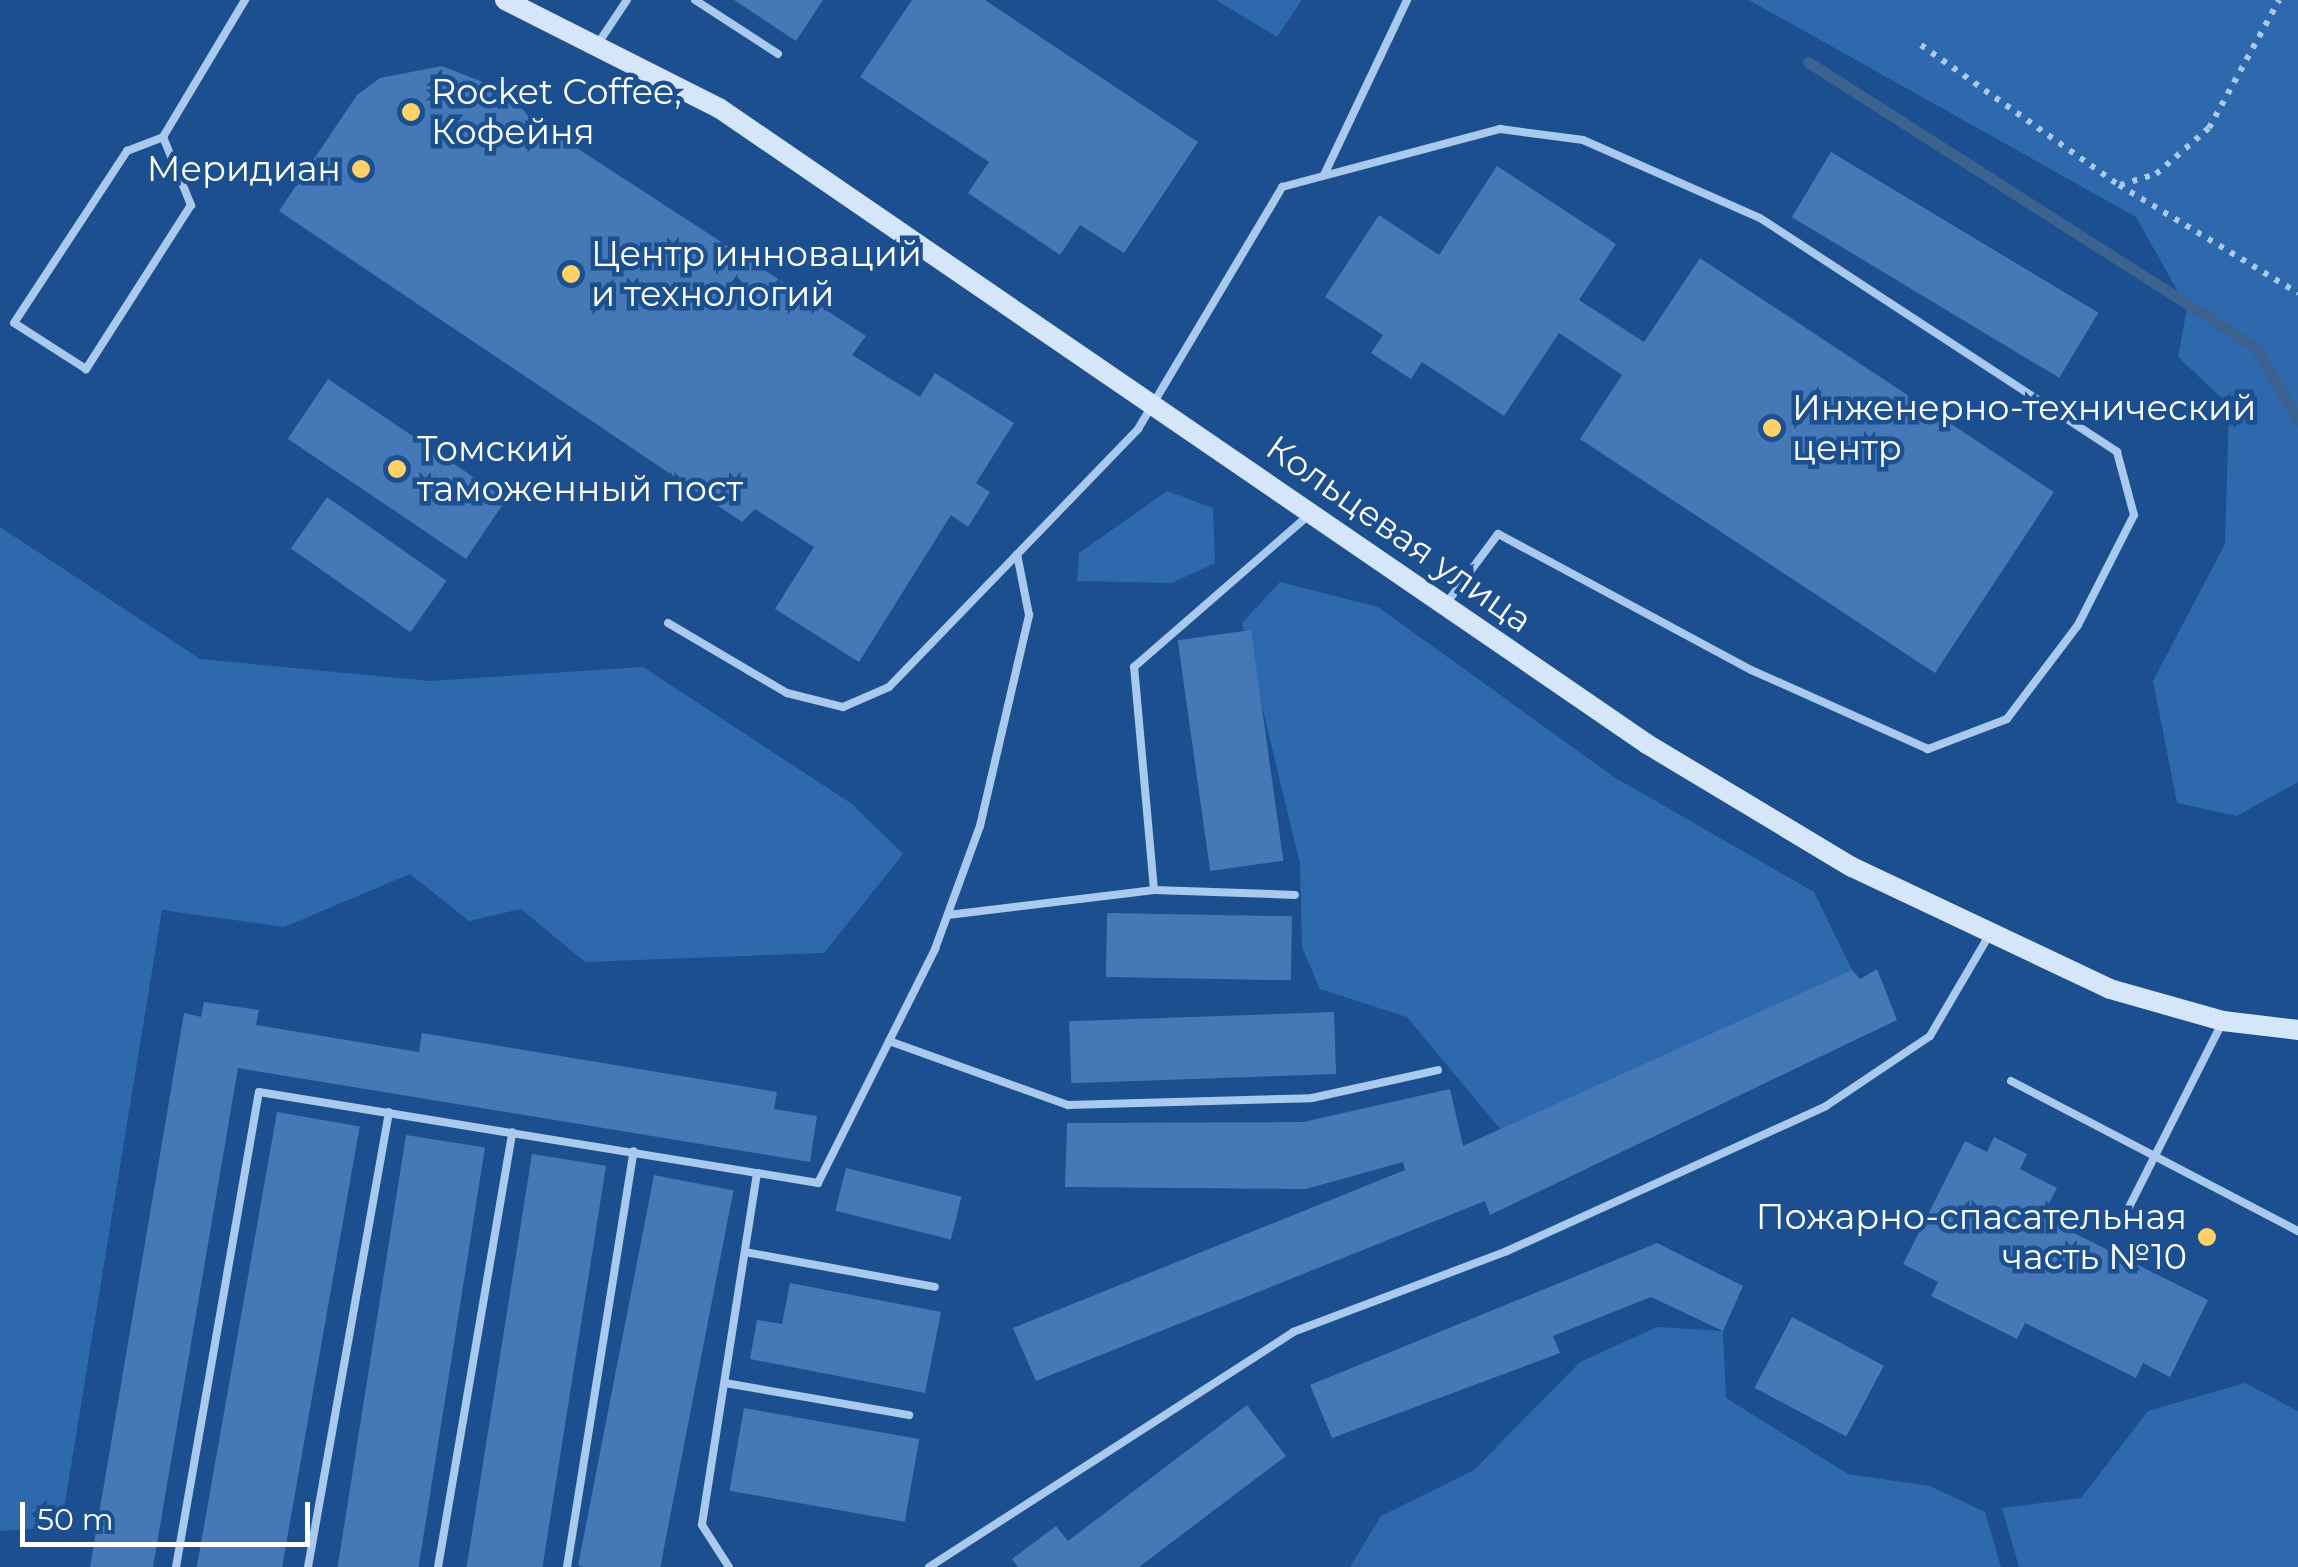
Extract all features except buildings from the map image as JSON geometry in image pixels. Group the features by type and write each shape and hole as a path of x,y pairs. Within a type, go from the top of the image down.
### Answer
{"street":[{"name":"Кольцевая улица","path":"505,0 599,42 719,108 1646,744 1988,936 2110,989 2223,1021 2298,1030"}],"lane":[{"path":"163,138 190,206 86,369 14,322 127,151 163,138 244,0"},
{"path":"599,42 627,0"},
{"path":"694,0 778,54"},
{"path":"1324,175 1408,0"},
{"path":"668,623 786,693 843,707 889,687 1017,554 1153,403 1282,187 1500,129 1583,140 1760,218 1933,325 2117,452 2134,515 2078,625 2007,719 1928,749 1752,670 1498,534 1445,605"},
{"path":"1154,890 1134,667 1312,512"},
{"path":"176,1567 259,1092 818,1183 948,915 980,826 1029,614 1017,554"},
{"path":"948,915 1154,890 1295,895"},
{"path":"929,1567 1293,1332 1506,1251 1826,1106 1930,1036 1988,936"},
{"path":"2123,1220 2223,1021"},
{"path":"889,1040 1068,1106 1312,1098 1438,1070"},
{"path":"2011,1081 2298,1231"},
{"path":"308,1567 389,1112"},
{"path":"438,1567 512,1132"},
{"path":"567,1567 634,1151"},
{"path":"729,1567 702,1525 758,1173"},
{"path":"745,1252 935,1287"},
{"path":"725,1383 909,1415"}],"path":[{"path":"2119,185 2156,174 2208,128 2279,0"},
{"path":"1922,45 2119,185 2298,293"}],"shaded area":[{"path":"1216,0 1302,0 1277,37"},
{"path":"1749,0 2298,0 2298,782 2237,816 2177,803 2153,681 2225,544 2229,405 2178,357 2187,308 2136,217"},
{"path":"1167,491 1213,508 1215,563 1172,583 1077,581 1079,553"},
{"path":"0,527 200,659 430,681 643,667 852,804 903,854 824,953 585,962 521,909 469,921 410,874 284,927 162,910 61,1527 0,1531"},
{"path":"1280,582 1378,607 1614,777 1814,892 1852,970 1501,1130 1407,1017 1320,989 1302,947 1300,864 1242,623"},
{"path":"1657,1327 1723,1331 1726,1398 1848,1474 1930,1486 1985,1512 2001,1567 1350,1567 1381,1516 1474,1470 1580,1362"},
{"path":"2245,1383 2298,1411 2298,1567 2019,1567 2002,1508 2081,1498 2148,1411"}],"waterway":[{"path":"1808,62 2255,347 2298,420"}],"place":[{"name":"Rocket Coffee, Кофейня","path":"411,112"},
{"name":"Меридиан","path":"361,169"},
{"name":"Центр инноваций и технологий","path":"571,274"},
{"name":"Инженерно-технический центр","path":"1772,428"},
{"name":"Томский таможенный пост","path":"397,469"},
{"name":"Пожарно-спасательная часть №10","path":"2207,1237"}]}
